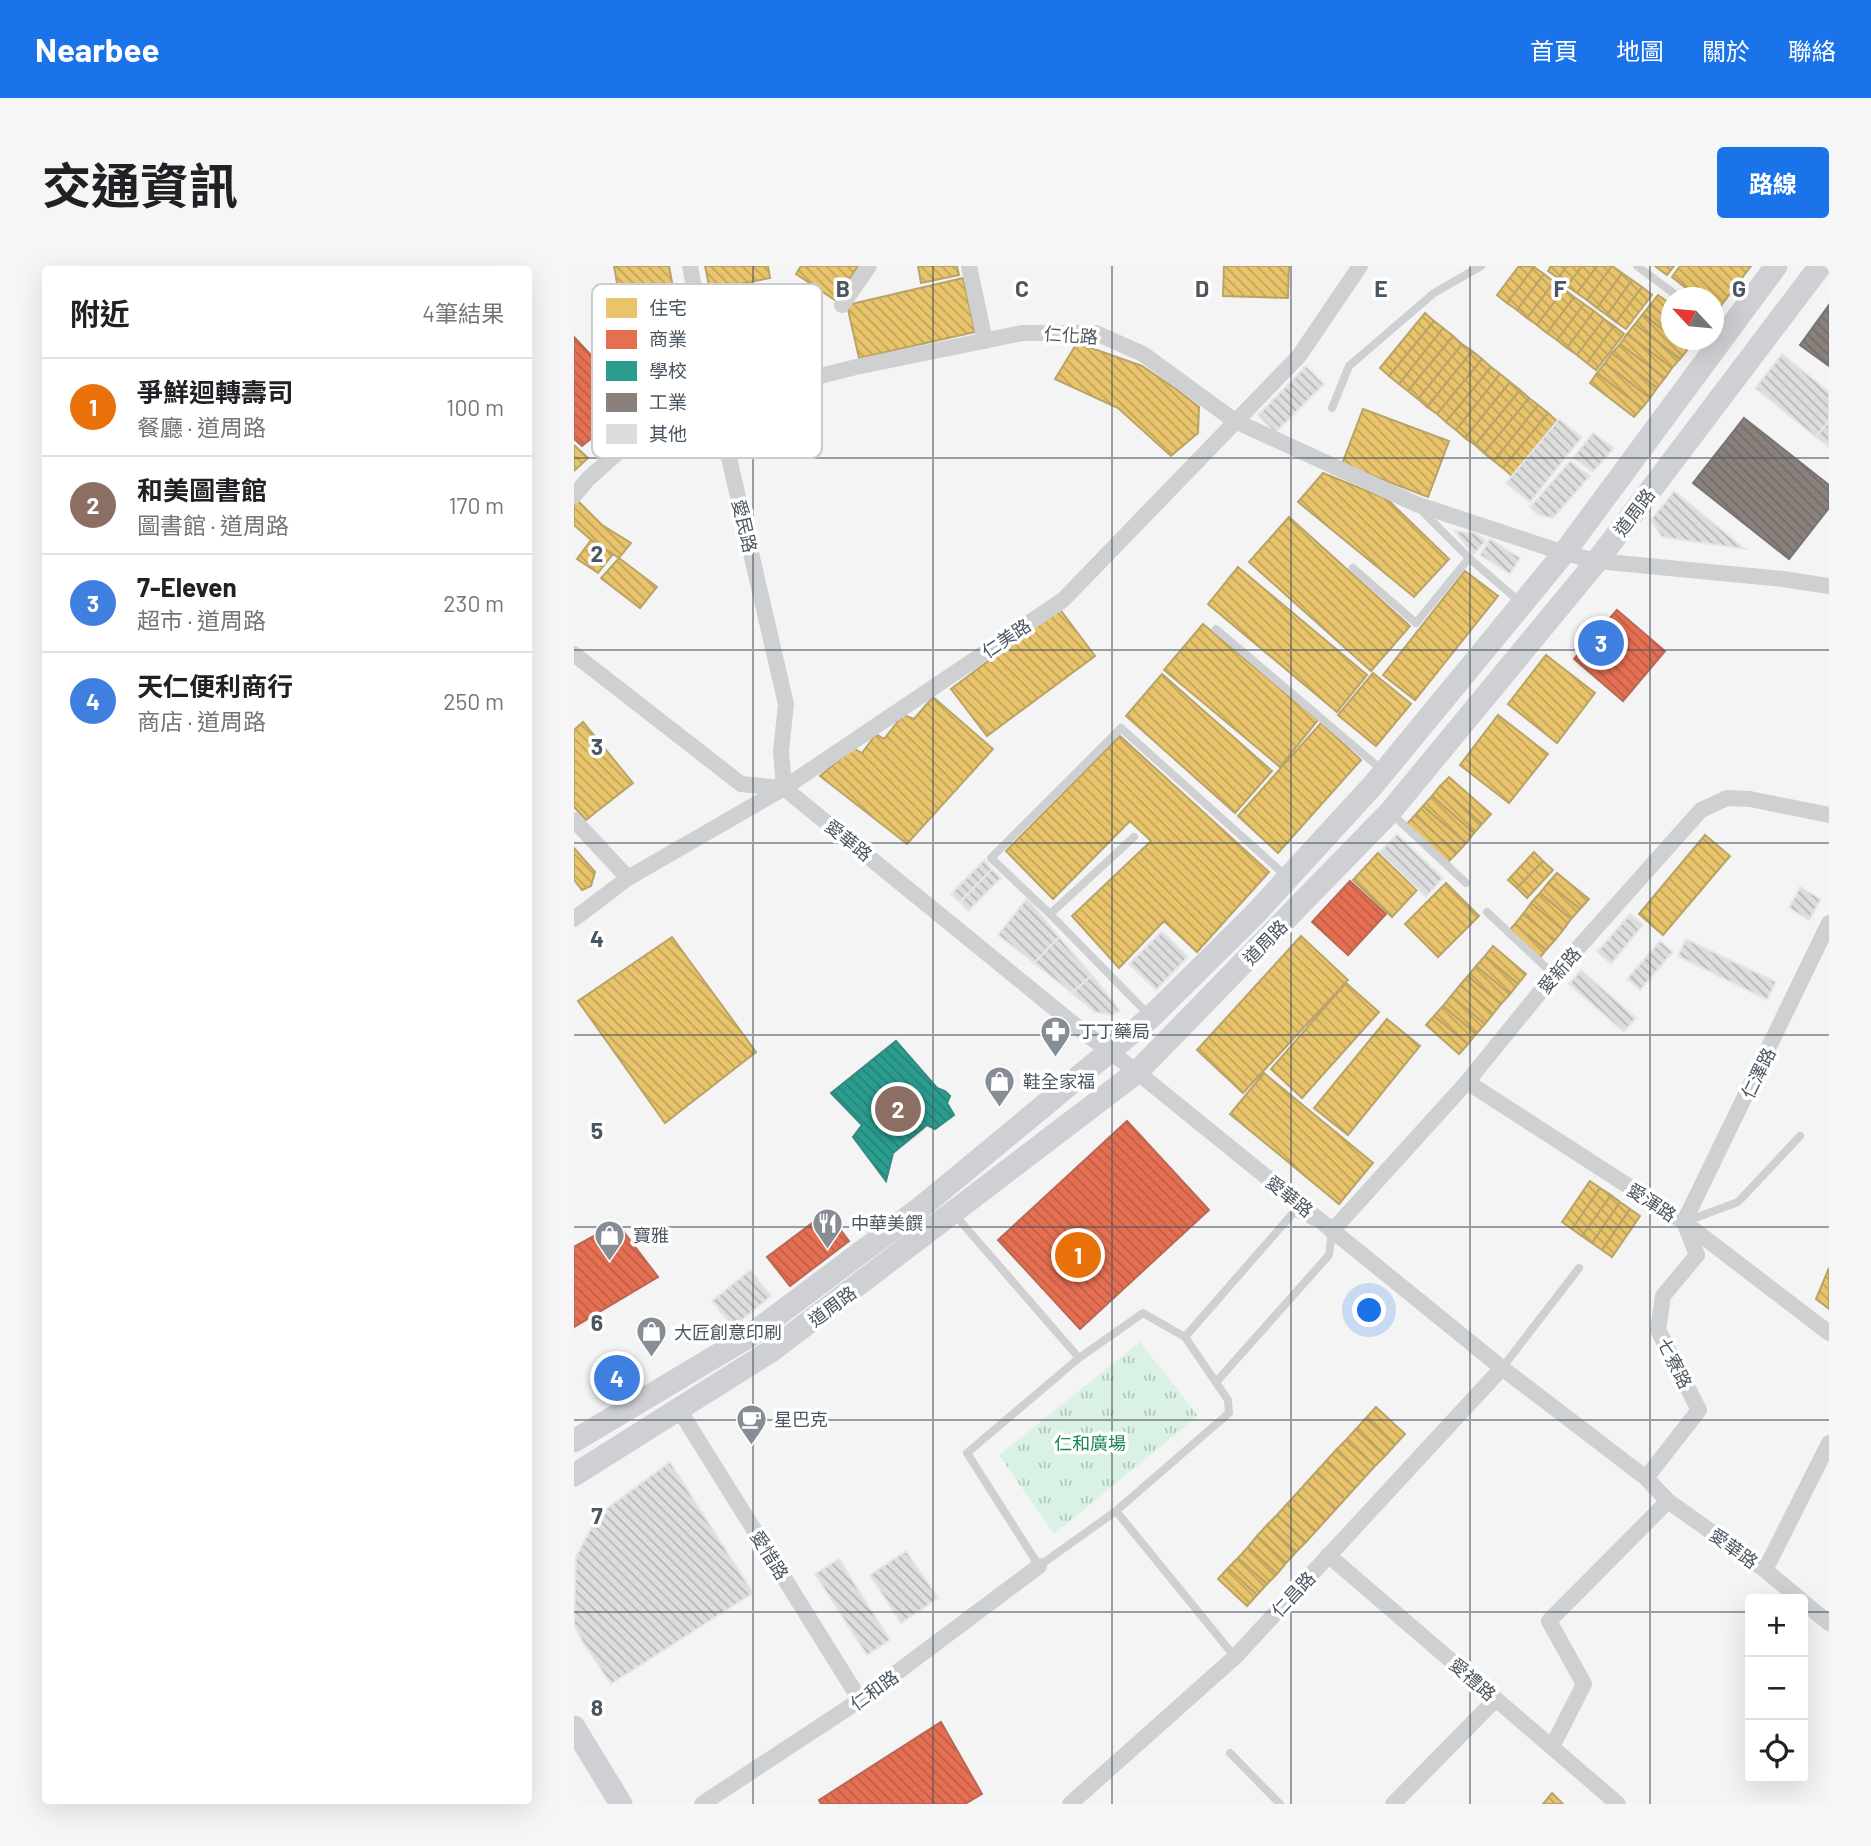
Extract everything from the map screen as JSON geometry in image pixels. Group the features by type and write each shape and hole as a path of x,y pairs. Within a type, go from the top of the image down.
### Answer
{"main road":[{"name":"道周路","path":"574,1440 748,1337 919,1209 1151,1017 1288,878 1385,772 1564,552 1724,329 1776,266"},
{"name":"道周路","path":"574,1475 771,1351 1137,1072 1390,812 1597,561 1820,266"},
{"path":"574,1727 621,1804"}],"street":[{"name":"愛民路","path":"690,266 693,284"},
{"path":"842,305 869,266"},
{"path":"969,266 985,341"},
{"name":"仁美路","path":"574,919 628,878 784,788 1063,600 1299,356 1360,266"},
{"name":"仁化路","path":"822,376 1022,333 1096,333 1143,354 1235,421 1416,504 1597,561 1829,586"},
{"name":"仁化路","path":"574,496 611,458"},
{"name":"愛民路","path":"729,458 786,704 782,751 784,788"},
{"path":"574,654 741,785 784,788"},
{"name":"愛華路","path":"784,788 1502,1368 1646,1478 1668,1500 1794,1594"},
{"name":"愛新路","path":"1332,1231 1467,1082 1554,975 1701,810 1727,798 1750,799 1829,815"},
{"path":"574,820 628,878"},
{"name":"仁澤路","path":"1684,1222 1829,923"},
{"name":"愛渾路","path":"1467,1082 1684,1222 1829,1333"},
{"name":"七寮路","path":"1646,1478 1699,1410 1658,1330 1662,1296 1697,1255 1684,1222"},
{"name":"仁昌路","path":"1070,1804 1235,1657 1502,1368"},
{"name":"愛惜路","path":"680,1410 860,1700"},
{"path":"1765,1570 1829,1443"},
{"path":"1552,1747 1584,1685 1549,1621 1668,1500"},
{"name":"愛禮路","path":"1328,1555 1618,1804"},
{"name":"仁和路","path":"702,1804 860,1700 1039,1566"},
{"name":"愛華路","path":"1808,1606 1829,1623"},
{"path":"1393,1804 1496,1699"}],"lane":[{"path":"1332,408 1349,366 1434,293 1481,266"},
{"path":"1637,266 1665,287"},
{"path":"1416,504 1469,558 1522,603"},
{"path":"1353,568 1416,623 1469,558"},
{"path":"1216,629 1385,772"},
{"path":"1151,1017 991,858 1121,728 1288,878"},
{"path":"1390,812 1466,883"},
{"path":"1050,914 1134,837"},
{"path":"1487,912 1554,975"},
{"path":"1684,1222 1738,1202 1800,1136"},
{"path":"1185,1337 1294,1212 1332,1231 1329,1255 1217,1381"},
{"path":"954,1214 1079,1358"},
{"path":"1502,1368 1579,1268"},
{"path":"1143,1313 1185,1337 1228,1400 1228,1413 1116,1511 1039,1566 967,1453 1079,1358 1143,1313"},
{"path":"1116,1511 1235,1657"},
{"path":"1230,1754 1280,1804"}],"green space":[{"name":"仁和廣場","path":"1140,1342 1198,1416 1054,1534 999,1455"}],"building: 住宅":[{"path":"614,266 669,266 672,284 617,284"},
{"path":"705,266 768,266 770,278 740,284 709,284"},
{"path":"801,266 858,266 835,300 822,291 822,284 811,284 796,274"},
{"path":"918,266 957,266 959,275 921,283"},
{"path":"1224,266 1289,266 1288,298 1223,296"},
{"path":"1519,266 1534,267 1507,303 1497,295"},
{"path":"1551,266 1567,266 1558,278 1548,271"},
{"path":"1567,266 1582,266 1567,286 1558,278"},
{"path":"1582,266 1597,266 1577,293 1567,286"},
{"path":"1597,266 1612,266 1587,300 1577,293"},
{"path":"1612,266 1622,273 1597,308 1587,300"},
{"path":"1655,266 1674,266 1667,275"},
{"path":"1680,266 1751,266 1724,302 1724,287 1685,287 1672,277"},
{"path":"1534,267 1544,274 1517,310 1507,303"},
{"path":"1622,273 1632,280 1607,315 1597,308"},
{"path":"1544,274 1554,282 1527,318 1517,310"},
{"path":"963,278 975,332 859,358 847,305"},
{"path":"1632,280 1642,287 1616,322 1607,315"},
{"path":"1554,282 1564,289 1537,325 1527,318"},
{"path":"1642,287 1652,295 1626,329 1616,322"},
{"path":"1564,289 1574,297 1547,333 1537,325"},
{"path":"1658,295 1661,297 1661,313 1650,305"},
{"path":"1574,297 1584,304 1557,340 1547,333"},
{"path":"1584,304 1594,311 1567,348 1557,340"},
{"path":"1650,305 1661,313 1661,328 1643,314"},
{"path":"1594,311 1604,319 1577,355 1567,348"},
{"path":"1425,313 1434,321 1389,376 1380,368"},
{"path":"1643,314 1661,328 1661,344 1635,324"},
{"path":"1604,319 1614,326 1587,363 1577,355"},
{"path":"1434,321 1443,328 1399,384 1389,376"},
{"path":"1635,324 1661,344 1661,350 1668,350 1680,359 1672,368 1627,334"},
{"path":"1614,326 1624,334 1596,370 1587,363"},
{"path":"1443,328 1453,336 1408,391 1399,384"},
{"path":"1627,334 1672,368 1665,378 1620,344"},
{"path":"1453,336 1462,344 1418,399 1408,391"},
{"path":"1077,343 1142,366 1176,389 1199,407 1198,433 1171,456 1118,408 1055,379"},
{"path":"1462,344 1472,351 1427,407 1418,399"},
{"path":"1620,344 1665,378 1657,388 1612,353"},
{"path":"1668,350 1687,350 1680,359"},
{"path":"1472,351 1482,359 1437,414 1427,407"},
{"path":"1612,353 1657,388 1650,398 1605,363"},
{"path":"1482,359 1491,367 1446,422 1437,414"},
{"path":"1605,363 1650,398 1642,408 1597,373"},
{"path":"1491,367 1500,374 1456,430 1446,422"},
{"path":"1597,373 1642,408 1634,417 1590,383"},
{"path":"1500,374 1510,382 1465,438 1456,430"},
{"path":"1510,382 1520,390 1475,445 1465,438"},
{"path":"1520,390 1529,398 1484,453 1475,445"},
{"path":"1529,398 1538,405 1494,461 1484,453"},
{"path":"1538,405 1548,413 1503,468 1494,461"},
{"path":"1363,409 1449,441 1428,497 1342,464"},
{"path":"1548,413 1557,421 1512,476 1503,468"},
{"path":"574,445 588,458 574,471"},
{"path":"1323,473 1387,499 1449,559 1414,597 1298,502"},
{"path":"577,500 602,525 631,543 619,558 574,525 574,504"},
{"path":"1289,517 1410,626 1371,671 1249,562"},
{"path":"591,540 613,554 598,573 577,559"},
{"path":"619,558 657,587 640,608 601,578"},
{"path":"1238,567 1367,675 1337,712 1208,604"},
{"path":"1465,571 1498,596 1415,700 1383,675"},
{"path":"1059,608 1095,656 987,736 951,689"},
{"path":"1203,624 1318,720 1280,767 1164,670"},
{"path":"1546,655 1595,693 1557,743 1508,704"},
{"path":"1373,673 1411,704 1376,746 1338,715"},
{"path":"1162,674 1272,771 1235,813 1126,716"},
{"path":"933,697 993,749 907,844 820,776 853,748 862,753 876,734 884,739 903,715 914,719"},
{"path":"1498,715 1548,754 1509,803 1460,765"},
{"path":"583,722 633,783 586,820 574,807 574,730"},
{"path":"1321,723 1361,760 1278,853 1238,816"},
{"path":"1120,736 1269,872 1197,952 1164,921 1119,968 1072,916 1151,841 1130,821 1053,899 1006,851"},
{"path":"1449,777 1491,814 1482,824 1440,786"},
{"path":"1440,786 1482,824 1474,833 1432,796"},
{"path":"1432,796 1474,833 1466,843 1423,806"},
{"path":"1423,806 1466,843 1457,853 1415,815"},
{"path":"1415,815 1457,853 1448,862 1406,825"},
{"path":"1705,835 1730,856 1663,935 1639,914"},
{"path":"574,848 595,872 591,886 582,890 574,880"},
{"path":"1534,852 1543,861 1517,888 1508,880"},
{"path":"1378,853 1417,890 1392,917 1353,880"},
{"path":"1543,861 1553,870 1527,898 1517,888"},
{"path":"1557,873 1589,899 1580,909 1548,883"},
{"path":"1446,883 1479,916 1438,957 1405,924"},
{"path":"1548,883 1580,909 1571,919 1540,893"},
{"path":"1540,893 1571,919 1563,930 1531,903"},
{"path":"1531,903 1563,930 1555,940 1523,914"},
{"path":"1523,914 1555,940 1546,950 1515,924"},
{"path":"1515,924 1546,950 1538,960 1506,934"},
{"path":"1301,936 1348,980 1243,1093 1197,1050"},
{"path":"672,937 756,1052 665,1123 578,1001"},
{"path":"1493,946 1526,974 1518,984 1485,956"},
{"path":"1485,956 1518,984 1510,994 1476,966"},
{"path":"1476,966 1510,994 1501,1004 1468,976"},
{"path":"1468,976 1501,1004 1493,1014 1460,985"},
{"path":"1346,983 1379,1012 1302,1098 1271,1069"},
{"path":"1460,985 1493,1014 1485,1024 1451,996"},
{"path":"1451,996 1485,1024 1476,1034 1443,1006"},
{"path":"1443,1006 1476,1034 1468,1044 1434,1016"},
{"path":"1434,1016 1468,1044 1459,1054 1426,1025"},
{"path":"1387,1019 1420,1046 1348,1135 1314,1108"},
{"path":"1264,1073 1373,1163 1339,1204 1230,1114"},
{"path":"1590,1181 1600,1188 1572,1229 1562,1222"},
{"path":"1600,1188 1611,1195 1582,1236 1572,1229"},
{"path":"1611,1195 1620,1202 1592,1243 1582,1236"},
{"path":"1620,1202 1630,1209 1602,1250 1592,1243"},
{"path":"1630,1209 1640,1216 1612,1257 1602,1250"},
{"path":"1829,1268 1829,1309 1816,1299"},
{"path":"1376,1407 1405,1434 1395,1445 1366,1418"},
{"path":"1366,1418 1395,1445 1385,1456 1356,1429"},
{"path":"1356,1429 1385,1456 1375,1466 1346,1440"},
{"path":"1346,1440 1375,1466 1365,1477 1336,1450"},
{"path":"1336,1450 1365,1477 1355,1488 1326,1461"},
{"path":"1326,1461 1355,1488 1345,1499 1316,1472"},
{"path":"1316,1472 1345,1499 1336,1509 1307,1482"},
{"path":"1307,1482 1336,1509 1326,1520 1297,1493"},
{"path":"1297,1493 1326,1520 1316,1531 1287,1504"},
{"path":"1287,1504 1316,1531 1306,1542 1277,1515"},
{"path":"1277,1515 1306,1542 1296,1552 1267,1525"},
{"path":"1267,1525 1296,1552 1286,1563 1257,1536"},
{"path":"1257,1536 1286,1563 1277,1574 1248,1547"},
{"path":"1248,1547 1277,1574 1267,1584 1238,1558"},
{"path":"1238,1558 1267,1584 1257,1595 1228,1568"},
{"path":"1228,1568 1257,1595 1247,1606 1218,1579"},
{"path":"1552,1793 1563,1804 1543,1804"}],"building: 商業":[{"path":"574,337 592,356 592,438 582,446 574,439"},
{"path":"1617,610 1665,651 1623,701 1574,659"},
{"path":"1350,881 1386,914 1348,955 1312,922"},
{"path":"1127,1121 1209,1210 1080,1329 998,1240"},
{"path":"827,1212 849,1241 790,1286 767,1257"},
{"name":"寶雅","path":"617,1223 658,1277 574,1327 574,1247"},
{"path":"941,1722 982,1794 965,1804 821,1804 819,1800"}],"building: 學校":[{"path":"896,1041 937,1088 950,1096 947,1103 954,1115 935,1129 927,1125 893,1153 886,1181 853,1137 862,1125 831,1093"}],"building: 工業":[{"path":"1829,305 1829,366 1800,345"},
{"path":"1744,418 1829,485 1829,508 1789,559 1693,483"}],"building: 其他":[{"path":"1782,354 1829,392 1829,421 1816,437 1755,388"},
{"path":"1306,366 1324,384 1275,433 1258,415"},
{"path":"1559,419 1582,437 1530,502 1506,483"},
{"path":"1829,421 1829,447 1816,437"},
{"path":"1593,433 1614,448 1593,472 1573,458"},
{"path":"1570,461 1590,476 1553,518 1538,515 1530,507"},
{"path":"1674,491 1745,549 1662,537 1651,520"},
{"path":"1455,531 1475,533 1486,541 1473,555"},
{"path":"1490,539 1520,558 1510,574 1480,555"},
{"path":"1397,834 1443,878 1426,897 1380,852"},
{"path":"984,860 992,869 960,902 951,894"},
{"path":"992,869 1001,878 968,911 960,902"},
{"path":"1800,887 1821,899 1809,920 1789,908"},
{"path":"1027,898 1059,937 1034,963 998,935"},
{"path":"1630,914 1643,925 1611,964 1597,952"},
{"path":"1162,931 1188,957 1156,990 1129,964"},
{"path":"1059,937 1092,975 1072,993 1034,963"},
{"path":"1686,939 1776,982 1767,1000 1678,956"},
{"path":"1660,941 1673,952 1640,990 1627,979"},
{"path":"1581,970 1636,1018 1624,1032 1569,984"},
{"path":"1092,975 1120,1011 1112,1015 1095,1012 1072,993"},
{"path":"750,1270 771,1296 733,1327 712,1301"},
{"path":"670,1462 753,1593 611,1684 582,1641 574,1624 576,1557 598,1515"},
{"path":"906,1551 938,1598 901,1623 870,1575"},
{"path":"839,1559 890,1640 867,1655 815,1574"}],"place":[{"name":"7-Eleven","path":"1601,643"},
{"name":"丁丁藥局","path":"1055,1058"},
{"name":"鞋全家福","path":"1000,1108"},
{"name":"和美圖書館","path":"898,1109"},
{"name":"中華美饌","path":"828,1250"},
{"name":"爭鮮迴轉壽司","path":"1078,1255"},
{"name":"寶雅","path":"610,1262"},
{"name":"大匠創意印刷","path":"651,1359"},
{"name":"天仁便利商行","path":"617,1378"},
{"name":"星巴克","path":"751,1446"}]}
